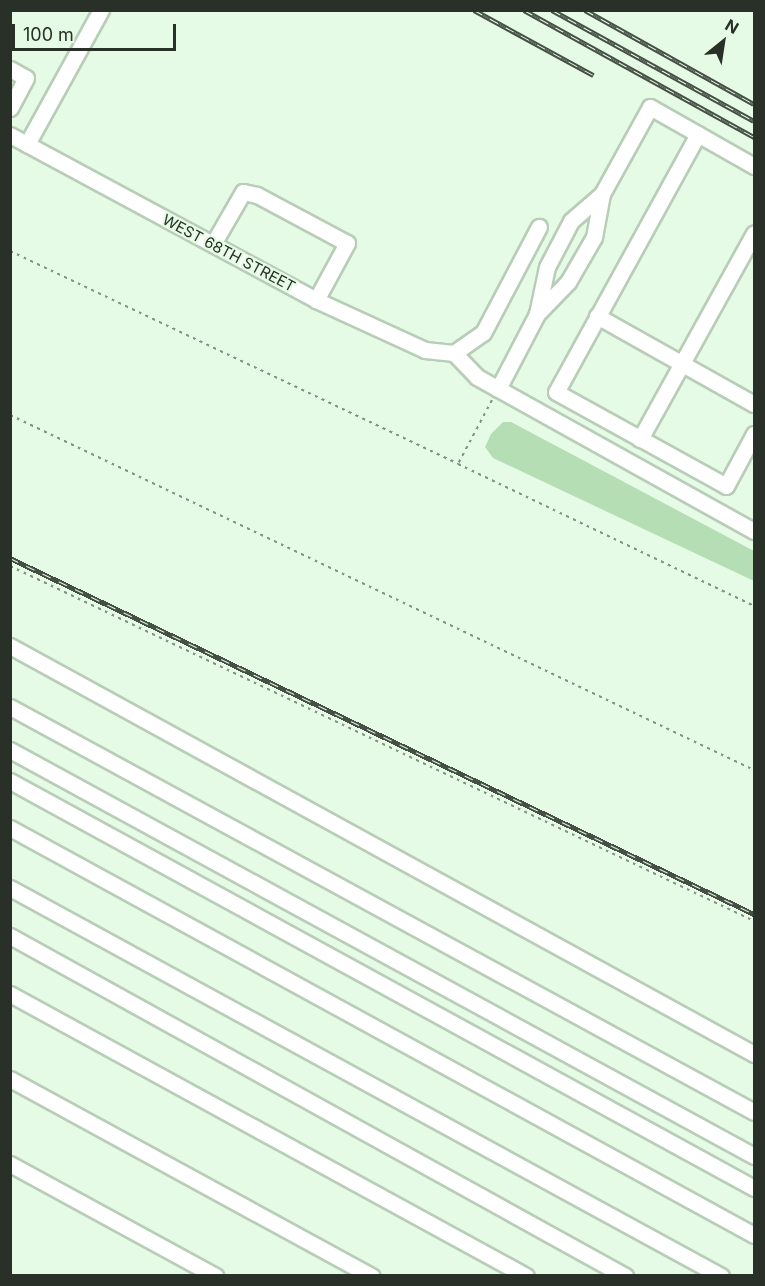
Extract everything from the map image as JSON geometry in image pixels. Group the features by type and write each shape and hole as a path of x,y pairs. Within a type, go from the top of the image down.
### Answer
{"street":[{"path":"27,144 101,10"},
{"path":"10,69 26,78 12,100"},
{"path":"498,389 537,314 568,282 594,237 602,194 650,107 754,166"},
{"path":"698,134 556,392 726,486 754,434"},
{"name":"WEST 68TH STREET","path":"10,135 316,300 425,350 454,353"},
{"path":"213,244 243,192 257,195 347,243 316,300"},
{"path":"537,314 546,267 571,221 602,194"},
{"path":"539,227 483,333 454,353 477,377 754,531"},
{"path":"640,439 754,233"},
{"path":"597,316 754,404"},
{"path":"10,646 754,1054"},
{"path":"10,707 754,1112"},
{"path":"10,750 754,1156"},
{"path":"10,781 754,1188"},
{"path":"10,828 754,1235"},
{"path":"10,888 721,1275"},
{"path":"10,936 625,1275"},
{"path":"10,994 525,1275"},
{"path":"10,1078 372,1275"},
{"path":"10,1164 215,1275"}],"path":[{"path":"10,251 754,606"},
{"path":"458,464 498,389"},
{"path":"10,415 754,770"},
{"path":"10,566 754,921"}],"shaded area":[{"path":"503,422 511,422 754,551 754,581 493,458 485,447 491,434"}],"railway":[{"path":"474,10 593,75"},
{"path":"524,10 754,137"},
{"path":"552,10 754,121"},
{"path":"585,10 754,104"},
{"path":"10,558 754,914"}]}
